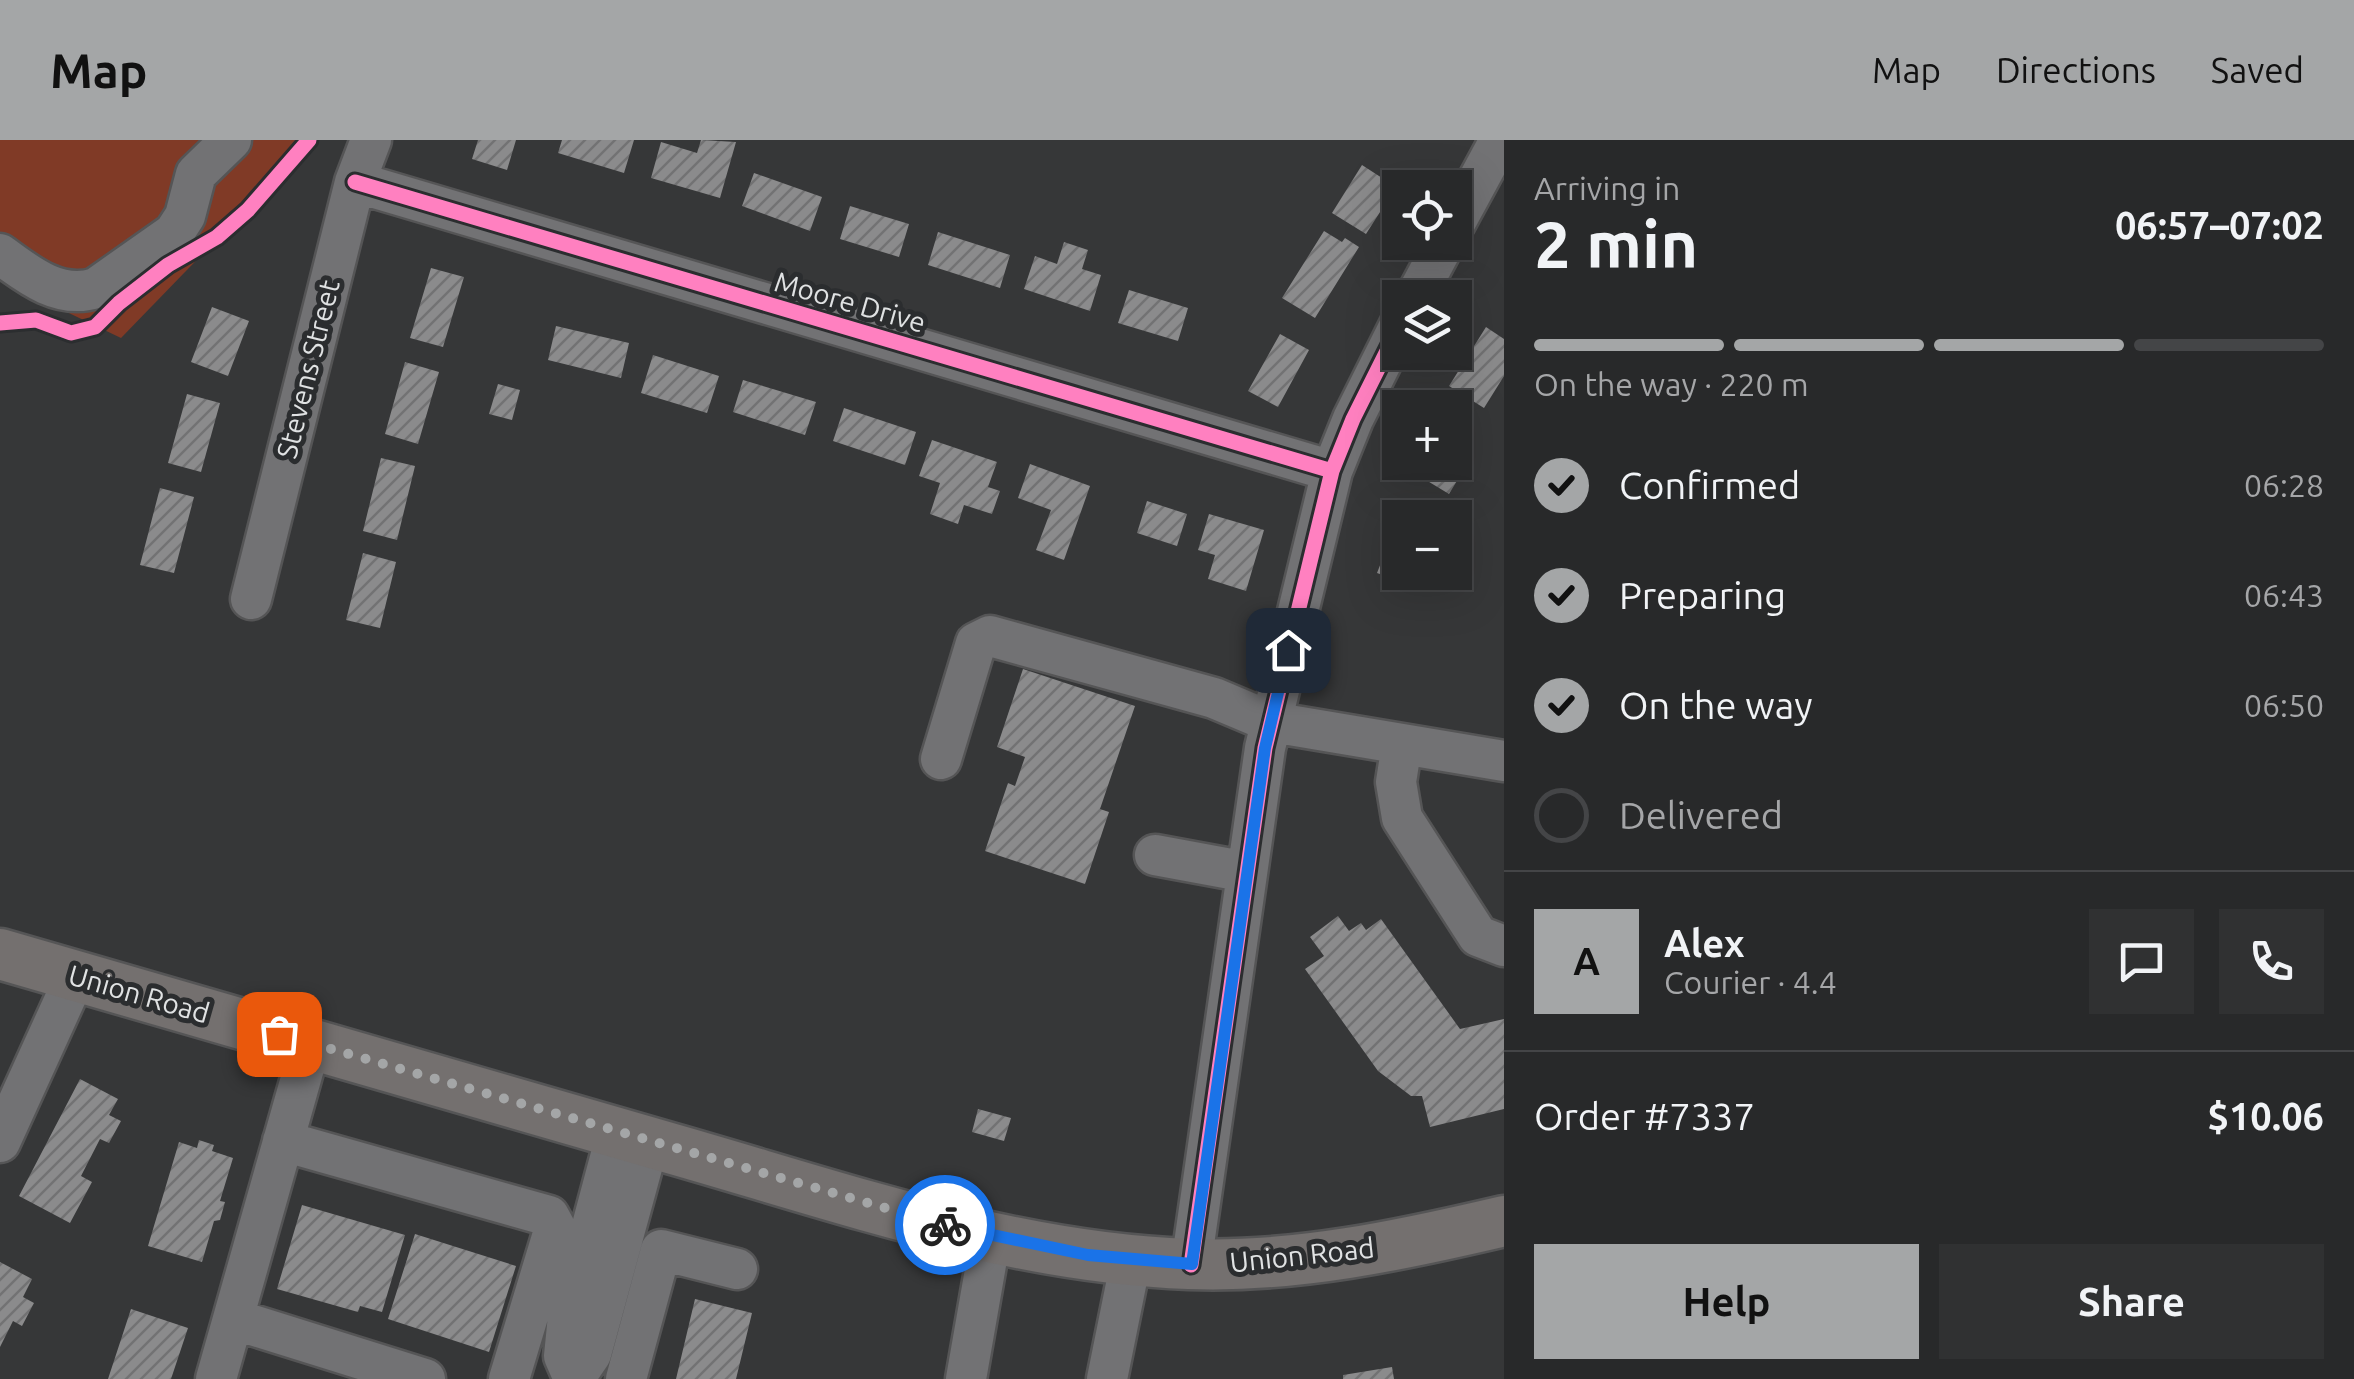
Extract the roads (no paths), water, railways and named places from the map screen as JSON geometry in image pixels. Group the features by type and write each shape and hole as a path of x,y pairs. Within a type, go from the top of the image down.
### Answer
{"main road":[{"name":"Union Road","path":"0,954 898,1214 991,1236 1131,1260 1192,1264 1343,1254 1504,1221"}],"street":[{"path":"0,254 51,287 82,293 96,288 174,233 185,216 196,174 231,140"},
{"name":"Stevens Street","path":"250,600 355,182 371,140"},
{"path":"1472,192 1500,140"},
{"name":"Moore Drive","path":"355,182 1332,470"},
{"path":"1192,1264 1271,722 1332,470 1382,362"},
{"path":"941,759 976,643 990,636 1214,698 1271,722 1504,761"},
{"path":"1402,744 1396,782 1402,818 1478,936 1504,946"},
{"path":"1155,855 1247,872"},
{"path":"0,1142 76,975"},
{"path":"216,1379 311,1044"},
{"path":"574,1379 564,1356 568,1316 633,1137"},
{"path":"283,1141 548,1216 555,1226 511,1368 574,1379"},
{"path":"966,1379 991,1236"},
{"path":"626,1379 662,1250 736,1269"},
{"path":"1107,1379 1131,1260"},
{"path":"233,1320 425,1379"}]}
